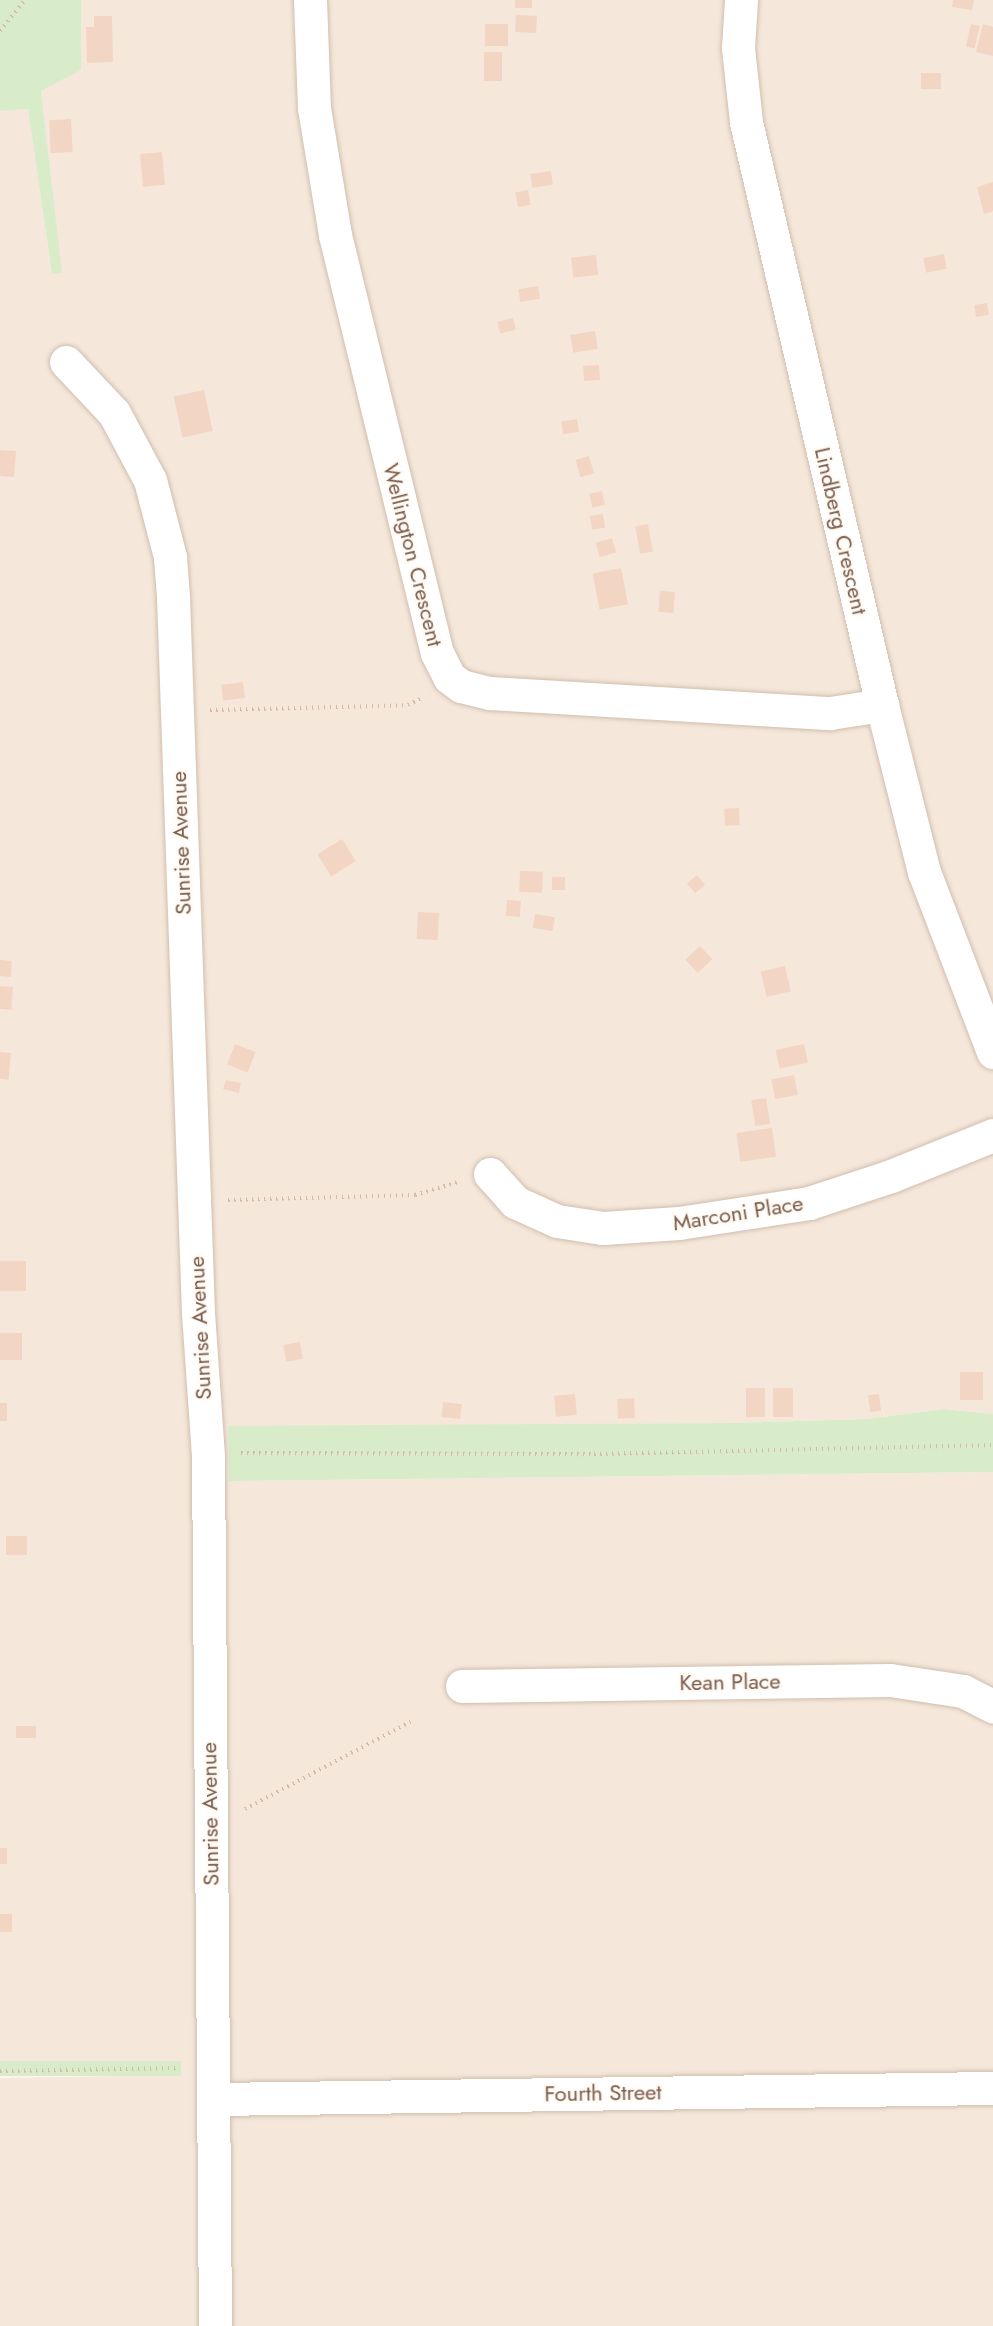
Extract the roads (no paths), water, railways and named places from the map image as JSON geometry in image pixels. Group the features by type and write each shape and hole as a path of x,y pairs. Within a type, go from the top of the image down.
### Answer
{"street":[{"name":"Wellington Crescent","path":"310,0 314,108 334,235 437,653 449,677 461,686 490,693 830,713 882,705"},
{"name":"Lindberg Crescent","path":"741,0 738,48 746,122 882,705 927,881 993,1052"},
{"name":"Sunrise Avenue","path":"66,362 114,413 150,480 161,516 173,597 194,1201 207,1456 215,2326"},
{"name":"Marconi Place","path":"490,1174 515,1202 557,1221 603,1228 680,1223 809,1203 891,1176 993,1136"},
{"name":"Kean Place","path":"462,1686 890,1680 963,1692 993,1706"},
{"name":"Fourth Street","path":"214,2099 993,2088"}]}
